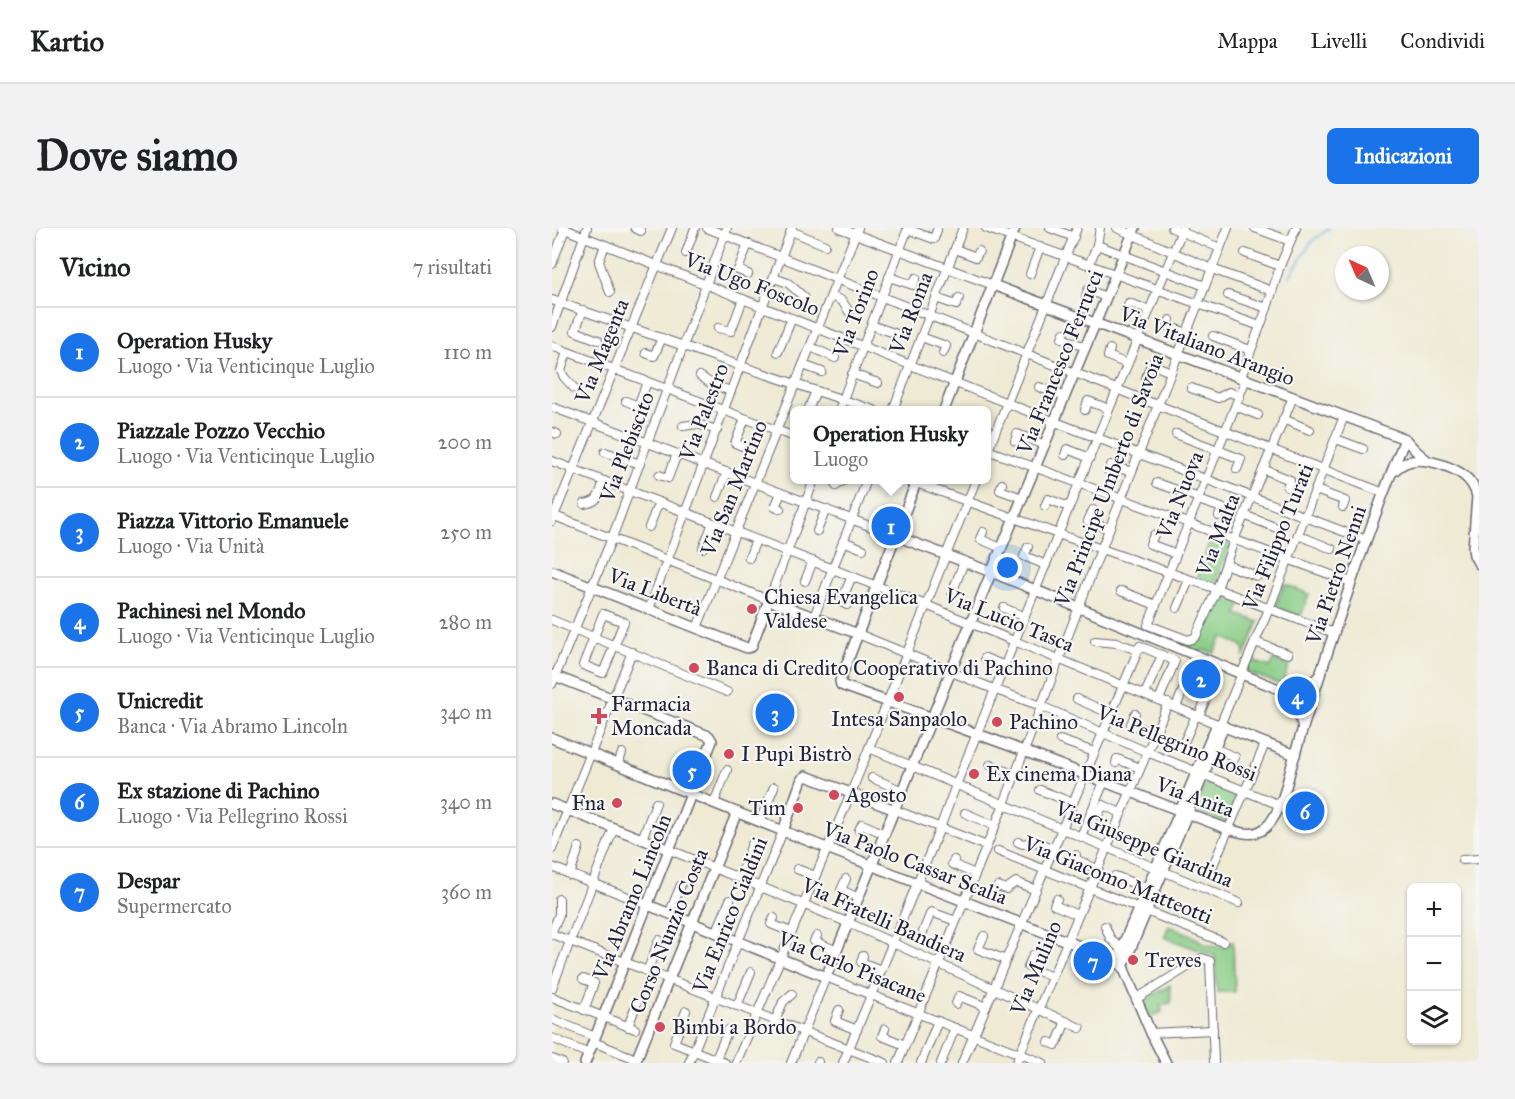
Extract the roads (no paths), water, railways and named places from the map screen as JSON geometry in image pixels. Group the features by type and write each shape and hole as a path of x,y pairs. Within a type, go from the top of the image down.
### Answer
{"street":[{"path":"552,327 587,228"},
{"name":"Via Magenta","path":"553,517 672,228"},
{"path":"686,253 695,228"},
{"path":"707,228 726,232 781,258 1384,493"},
{"name":"Via Vitaliano Arangio","path":"839,228 857,231 899,250 1405,439 1428,461"},
{"path":"907,228 933,239 937,231"},
{"name":"Via Torino","path":"841,406 907,228"},
{"name":"Via Roma","path":"895,406 963,228"},
{"path":"986,228 1013,233 1040,247 1260,326"},
{"path":"1050,228 1074,237"},
{"path":"991,441 1077,228"},
{"path":"1089,265 1097,245 1100,228"},
{"path":"1117,228 1133,231 1212,269 1272,291"},
{"path":"1172,228 1182,230 1220,248"},
{"name":"Via Principe Umberto di Savoia","path":"898,1063 1004,804 1078,608 1228,228"},
{"path":"1255,228 1290,241"},
{"name":"Via Nuova","path":"1148,625 1240,396 1250,350 1296,228"},
{"path":"552,264 563,229"},
{"name":"Via Ugo Foscolo","path":"563,229 1055,422 1366,540"},
{"path":"791,230 825,245"},
{"name":"Via Palestro","path":"649,609 791,230"},
{"path":"843,1063 1182,230"},
{"name":"Via San Martino","path":"697,628 857,231"},
{"name":"Via Francesco Ferrucci","path":"826,977 1133,231"},
{"name":"Via Plebiscito","path":"553,678 612,538 726,232"},
{"path":"946,406 1013,233"},
{"path":"748,244 738,270 748,274"},
{"path":"605,245 599,262 610,292"},
{"path":"1097,245 1205,286"},
{"path":"1030,274 1040,247"},
{"path":"955,249 976,257 979,251"},
{"path":"1245,253 1280,266"},
{"path":"889,277 913,285 916,278"},
{"path":"774,278 788,284 804,297"},
{"path":"1086,296 1088,290 1106,297"},
{"path":"1228,295 1267,308"},
{"path":"831,296 843,301 850,312"},
{"path":"936,298 956,305 959,298"},
{"path":"718,328 731,331 743,299"},
{"path":"552,300 860,406"},
{"path":"1126,310 1129,303 1149,310"},
{"path":"583,310 575,331 598,340"},
{"path":"778,352 792,318"},
{"path":"1170,320 1168,326 1187,333"},
{"path":"871,325 900,335"},
{"path":"1064,333 1062,338 1085,347"},
{"path":"1213,336 1250,350"},
{"path":"921,337 946,346 943,353"},
{"path":"646,353 654,356 662,338"},
{"path":"552,346 790,435"},
{"path":"810,347 835,358"},
{"path":"1110,349 1108,356 1127,364"},
{"path":"567,352 561,371 574,388"},
{"path":"1146,378 1151,364 1171,372"},
{"path":"803,365 822,372"},
{"path":"852,374 878,383"},
{"path":"700,376 713,385 731,391"},
{"path":"626,401 639,406 648,382"},
{"path":"1039,387 1065,398"},
{"path":"1191,388 1218,398 1228,392 1240,396"},
{"path":"810,406 816,391"},
{"name":"Via Malta","path":"1148,625 1188,640 1196,636 1227,565 1234,540 1293,397"},
{"path":"1085,410 1088,401 1109,409"},
{"path":"1236,406 1258,415"},
{"path":"552,407 991,572 1281,690 1308,686 1320,675"},
{"name":"Via Filippo Turati","path":"1143,910 1269,609 1344,416"},
{"path":"745,419 735,443 745,447"},
{"path":"1283,419 1310,430"},
{"path":"683,426 696,424 717,430"},
{"path":"1015,441 1017,434 1045,445"},
{"path":"1176,434 1241,459 1237,469"},
{"path":"1336,439 1363,449"},
{"name":"Via Pietro Nenni","path":"1264,828 1272,819 1275,803 1295,755 1351,582 1405,439"},
{"path":"1065,455 1067,449 1089,458"},
{"path":"605,452 640,464"},
{"path":"991,452 1351,582"},
{"path":"659,475 668,478 677,454"},
{"path":"1390,476 1395,469 1413,460 1428,461 1456,470 1468,479 1477,496 1473,548 1479,564"},
{"name":"Via Lucio Tasca","path":"552,461 852,576 1295,755"},
{"path":"1109,472 1111,465 1131,472"},
{"path":"1263,469 1290,480 1287,487"},
{"path":"717,497 727,472"},
{"path":"584,504 593,503 596,500 604,481"},
{"path":"1157,483 1222,508 1219,516"},
{"path":"553,517 769,600 813,484"},
{"path":"814,617 865,484"},
{"path":"858,634 896,536 913,484"},
{"path":"922,484 1334,633"},
{"path":"736,1063 851,794 974,484"},
{"path":"1002,484 1000,490 1022,498"},
{"path":"1316,490 1345,501 1343,507"},
{"path":"780,509 775,507 781,493"},
{"path":"1045,506 1048,499 1070,507"},
{"path":"650,527 658,502"},
{"path":"817,531 826,509"},
{"path":"1093,510 1088,521 1109,529"},
{"path":"1244,515 1276,528"},
{"path":"704,548 713,523"},
{"path":"983,531 980,539 1001,548"},
{"path":"1154,535 1150,544 1176,554"},
{"path":"1298,535 1332,549"},
{"path":"749,558 756,540"},
{"path":"843,542 863,549"},
{"path":"1028,547 1024,556 1046,565"},
{"path":"805,582 813,561"},
{"path":"952,593 964,562"},
{"path":"1227,565 1257,576"},
{"name":"Via Libertà","path":"552,571 748,646 769,600"},
{"path":"847,605 841,602 852,576"},
{"path":"1177,608 1189,580"},
{"path":"1121,591 1156,606"},
{"name":"Via Pellegrino Rossi","path":"769,600 1041,706 1147,752 1275,803"},
{"path":"1004,608 1025,617"},
{"path":"603,614 624,622 615,645 603,674 582,665 603,614"},
{"path":"552,620 727,692"},
{"name":"Via Anita","path":"858,634 842,683 1228,829 1255,834 1264,828"},
{"path":"1095,641 1117,642 1175,661 1159,700"},
{"path":"1255,642 1288,654"},
{"path":"962,1063 1139,648"},
{"path":"552,849 632,652"},
{"path":"1145,694 1162,655"},
{"path":"985,658 1005,666"},
{"name":"Via Mulino","path":"1016,1063 1147,752 1188,678 1196,672 1206,673 1212,680 1197,716"},
{"path":"553,678 613,698"},
{"path":"1281,690 1291,700 1303,727"},
{"name":"Via Abramo Lincoln","path":"587,1058 692,794 711,740 613,698"},
{"path":"1077,699 1111,714"},
{"path":"1135,714 1131,724 1155,735"},
{"path":"1185,740 1197,716"},
{"name":"Via Paolo Cassar Scalia","path":"552,738 1120,964"},
{"path":"1060,740 1094,752"},
{"path":"1211,870 1265,744"},
{"path":"1211,747 1235,757 1231,764"},
{"name":"Via Giuseppe Giardina","path":"869,748 1239,903"},
{"path":"618,765 622,753"},
{"path":"1116,763 1118,759 1140,768"},
{"path":"990,765 1015,775"},
{"path":"714,803 727,770"},
{"name":"Via Enrico Cialdini","path":"689,1063 805,777 851,794"},
{"path":"872,778 903,791"},
{"path":"1081,836 1104,782"},
{"path":"760,821 774,787"},
{"path":"1040,790 1073,802"},
{"path":"851,794 987,846"},
{"path":"642,839 656,803"},
{"path":"552,804 670,850"},
{"path":"1092,812 1098,815 1103,805 1121,813"},
{"name":"Corso Nunzio Costa","path":"633,1060 669,980 737,812"},
{"path":"965,813 995,826"},
{"path":"859,830 862,824 885,834"},
{"path":"552,988 615,828"},
{"path":"1018,842 1023,844 1034,841 1054,849"},
{"path":"739,878 752,844"},
{"path":"570,875 579,847"},
{"name":"Via Fratelli Bandiera","path":"670,850 804,903 1080,1028"},
{"name":"Via Giacomo Matteotti","path":"998,851 1223,942"},
{"path":"1076,855 1075,860 1097,869"},
{"path":"1462,860 1479,859"},
{"path":"954,860 952,864 975,874"},
{"path":"552,867 648,905"},
{"path":"797,869 815,876"},
{"path":"1115,876 1151,890"},
{"path":"846,879 841,890 859,898"},
{"path":"998,886 1006,889 1016,882 1035,890"},
{"path":"669,914 681,885"},
{"path":"559,899 559,915 552,933 885,1063"},
{"path":"716,933 730,900"},
{"name":"Via Carlo Pisacane","path":"648,905 1043,1063"},
{"path":"1054,906 1078,915"},
{"path":"1143,910 1121,950 1120,964 1167,1063"},
{"path":"1120,964 1143,910"},
{"path":"923,932 931,912 956,921"},
{"path":"774,918 771,924 791,932"},
{"path":"1105,926 1110,938 1121,950"},
{"path":"817,936 814,941 837,951"},
{"path":"984,936 978,949 1006,960"},
{"path":"647,972 659,940"},
{"path":"1033,955 1028,967 1052,977"},
{"path":"863,956 861,962 881,970"},
{"path":"1136,999 1202,958 1210,961 1214,1063"},
{"path":"737,1006 751,972"},
{"path":"791,1063 826,977"},
{"path":"583,979 594,983 584,1010"},
{"path":"775,1021 783,1002 792,994"},
{"path":"956,1004 959,996 986,1007"},
{"path":"552,997 631,1028 637,1002"},
{"path":"839,1010 835,1021 857,1030"},
{"path":"687,1011 674,1044 725,1063"},
{"path":"552,1019 633,1060"},
{"path":"921,1063 938,1021"},
{"path":"1049,1042 1056,1045 1066,1021"},
{"path":"941,1063 955,1028"},
{"path":"885,1029 882,1036 905,1045"},
{"path":"716,1059 728,1030"},
{"path":"1151,1033 1213,1030"},
{"path":"552,1038 587,1058"},
{"path":"552,1059 562,1063"}],"waterway":[{"path":"1289,277 1312,241 1330,228"}],"place":[{"name":"Operation Husky","path":"891,526"},
{"name":"Chiesa Evangelica Valdese","path":"752,609"},
{"name":"Banca di Credito Cooperativo di Pachino","path":"694,668"},
{"name":"Piazzale Pozzo Vecchio","path":"1201,679"},
{"name":"Pachinesi nel Mondo","path":"1297,696"},
{"name":"Intesa Sanpaolo","path":"899,697"},
{"name":"Piazza Vittorio Emanuele","path":"775,713"},
{"name":"Farmacia Moncada","path":"599,716"},
{"name":"Pachino","path":"997,722"},
{"name":"I Pupi Bistrò","path":"729,754"},
{"name":"Unicredit","path":"692,770"},
{"name":"Ex cinema Diana","path":"974,774"},
{"name":"Agosto","path":"834,795"},
{"name":"Fna","path":"617,803"},
{"name":"Tim","path":"798,808"},
{"name":"Ex stazione di Pachino","path":"1305,811"},
{"name":"Treves","path":"1133,960"},
{"name":"Despar","path":"1093,961"},
{"name":"Bimbi a Bordo","path":"660,1027"}]}
